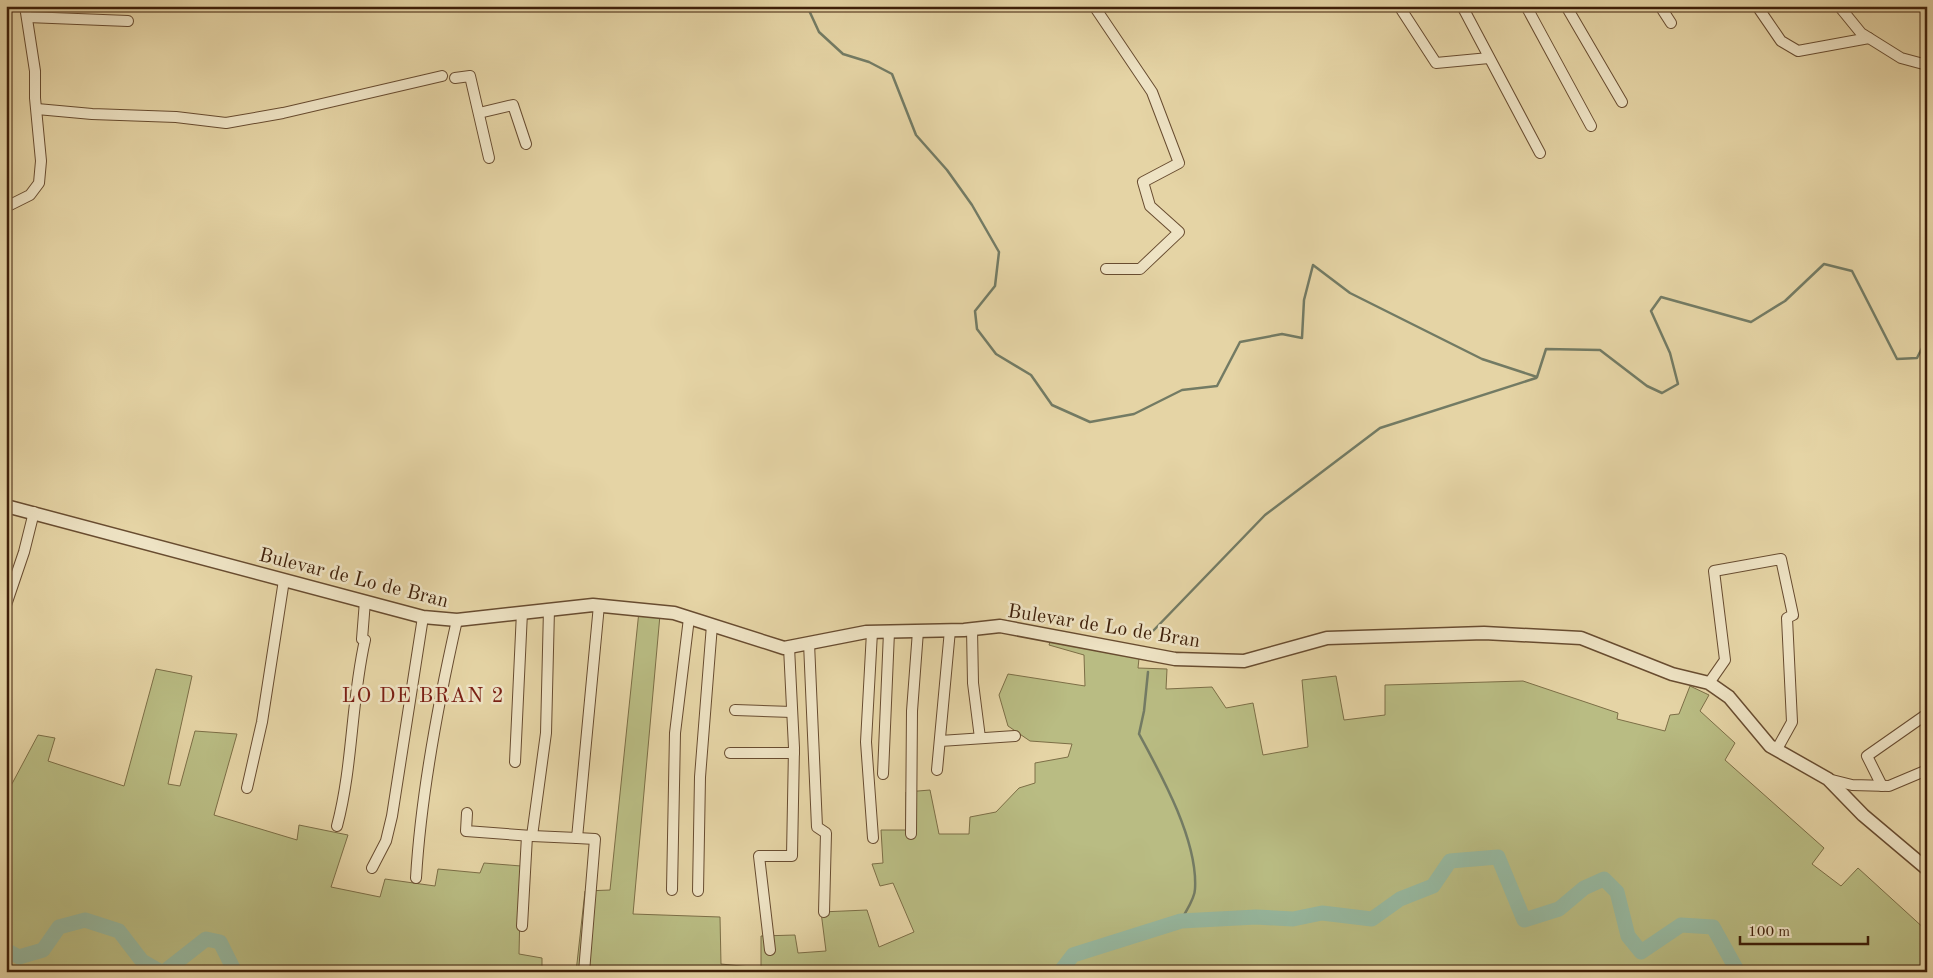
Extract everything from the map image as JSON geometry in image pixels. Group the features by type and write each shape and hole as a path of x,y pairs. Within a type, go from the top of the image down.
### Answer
{"street":[{"path":"1094,6 1152,92 1178,163 1143,182 1150,206 1179,232 1140,269 1106,269"},
{"path":"1399,6 1436,63 1489,58"},
{"path":"1462,6 1540,153"},
{"path":"1526,6 1591,126"},
{"path":"1566,6 1622,102"},
{"path":"1660,6 1671,23"},
{"path":"1757,6 1781,42 1798,51 1869,38"},
{"path":"1838,6 1861,33 1901,58 1927,65"},
{"path":"6,207 30,195 39,183 42,161 35,71 26,11 128,21"},
{"path":"37,109 92,114 176,117 226,123 239,122 442,76"},
{"path":"456,78 470,76 489,158"},
{"path":"479,113 513,105 526,144"},
{"name":"Bulevar de Lo de Bran","path":"6,506 424,617 457,620 599,605 674,613 784,648 872,632 972,629 1000,626 1175,659 1244,661 1327,638 1484,633 1581,638 1672,674 1709,683 1729,697 1770,746 1828,779 1863,815 1927,869"},
{"path":"6,605 24,552 34,512"},
{"path":"1709,683 1725,660 1714,571 1781,558 1793,615 1787,618 1792,722 1777,750"},
{"path":"247,788 262,722 284,580"},
{"path":"337,826 343,805 354,707 365,640 362,638 365,601"},
{"path":"577,838 599,605"},
{"path":"522,926 530,836 546,733 549,609"},
{"path":"515,762 522,612"},
{"path":"372,868 386,841 392,816 424,617"},
{"path":"672,890 675,732 689,618"},
{"path":"416,878 419,838 442,683 457,620"},
{"path":"698,891 700,777 712,625"},
{"path":"972,629 973,683 980,738"},
{"path":"937,770 950,630"},
{"path":"911,834 912,712 918,631"},
{"path":"872,632 866,742 872,838"},
{"path":"883,774 889,632"},
{"path":"809,643 817,827 826,833 824,912"},
{"path":"770,950 759,856 792,856 794,752 789,647"},
{"path":"735,710 792,712"},
{"path":"1882,786 1867,756 1927,714"},
{"path":"940,741 1015,736"},
{"path":"730,753 794,752"},
{"path":"1828,779 1852,785 1889,786 1927,770"},
{"path":"467,814 466,831 595,839 584,972"}],"green space":[{"path":"639,611 660,615 633,914 720,917 721,964 761,968 761,936 795,935 798,953 826,951 821,912 867,910 879,947 914,932 893,883 880,886 872,864 883,863 881,830 906,830 906,792 930,790 939,834 969,834 970,817 996,812 1019,788 1035,783 1035,763 1068,757 1072,744 1030,741 1008,726 999,695 1008,674 1085,686 1084,655 1049,645 1053,632 1140,649 1138,668 1167,669 1166,689 1212,687 1226,708 1253,703 1263,755 1308,747 1302,680 1336,676 1344,720 1385,715 1385,685 1523,681 1618,713 1617,719 1665,731 1670,715 1679,714 1690,686 1709,695 1700,711 1735,743 1725,760 1824,848 1812,864 1841,886 1858,868 1927,931 1927,972 576,972 585,891 610,890"},
{"path":"156,669 192,676 168,784 180,786 195,731 237,734 214,815 297,840 299,825 348,835 331,887 380,897 385,879 435,886 438,869 480,873 484,863 521,866 519,954 542,958 542,972 6,972 6,795 38,735 55,738 48,761 124,786"}],"waterway":[{"path":"807,6 819,32 843,54 869,62 892,74 916,135 947,170 972,205 999,252 995,286 975,311 977,329 996,354 1031,375 1052,405 1090,422 1134,414 1182,390 1217,386 1240,342 1282,334 1302,338 1304,300 1313,265 1350,293 1482,359 1537,377 1546,349 1600,350 1647,386 1662,393 1678,384 1670,353 1651,311 1661,297 1751,322 1785,301 1824,264 1852,271 1897,359 1917,358 1927,338"},
{"path":"1152,632 1265,515 1380,428 1536,378"},
{"path":"1148,672 1144,711 1139,734 1177,809 1191,850 1194,870 1195,893 1181,921"},
{"path":"1060,972 1073,955 1181,921 1256,917 1293,919 1322,913 1372,919 1400,899 1433,886 1450,861 1498,857 1524,920 1559,909 1584,888 1604,879 1617,892 1628,936 1641,952 1681,925 1713,927 1738,972"},
{"path":"6,950 19,957 43,950 59,927 85,920 119,931 142,961 161,972"},
{"path":"164,972 206,939 220,942 235,972"}],"district":[{"name":"LO DE BRAN 2","path":"423,695"}]}
